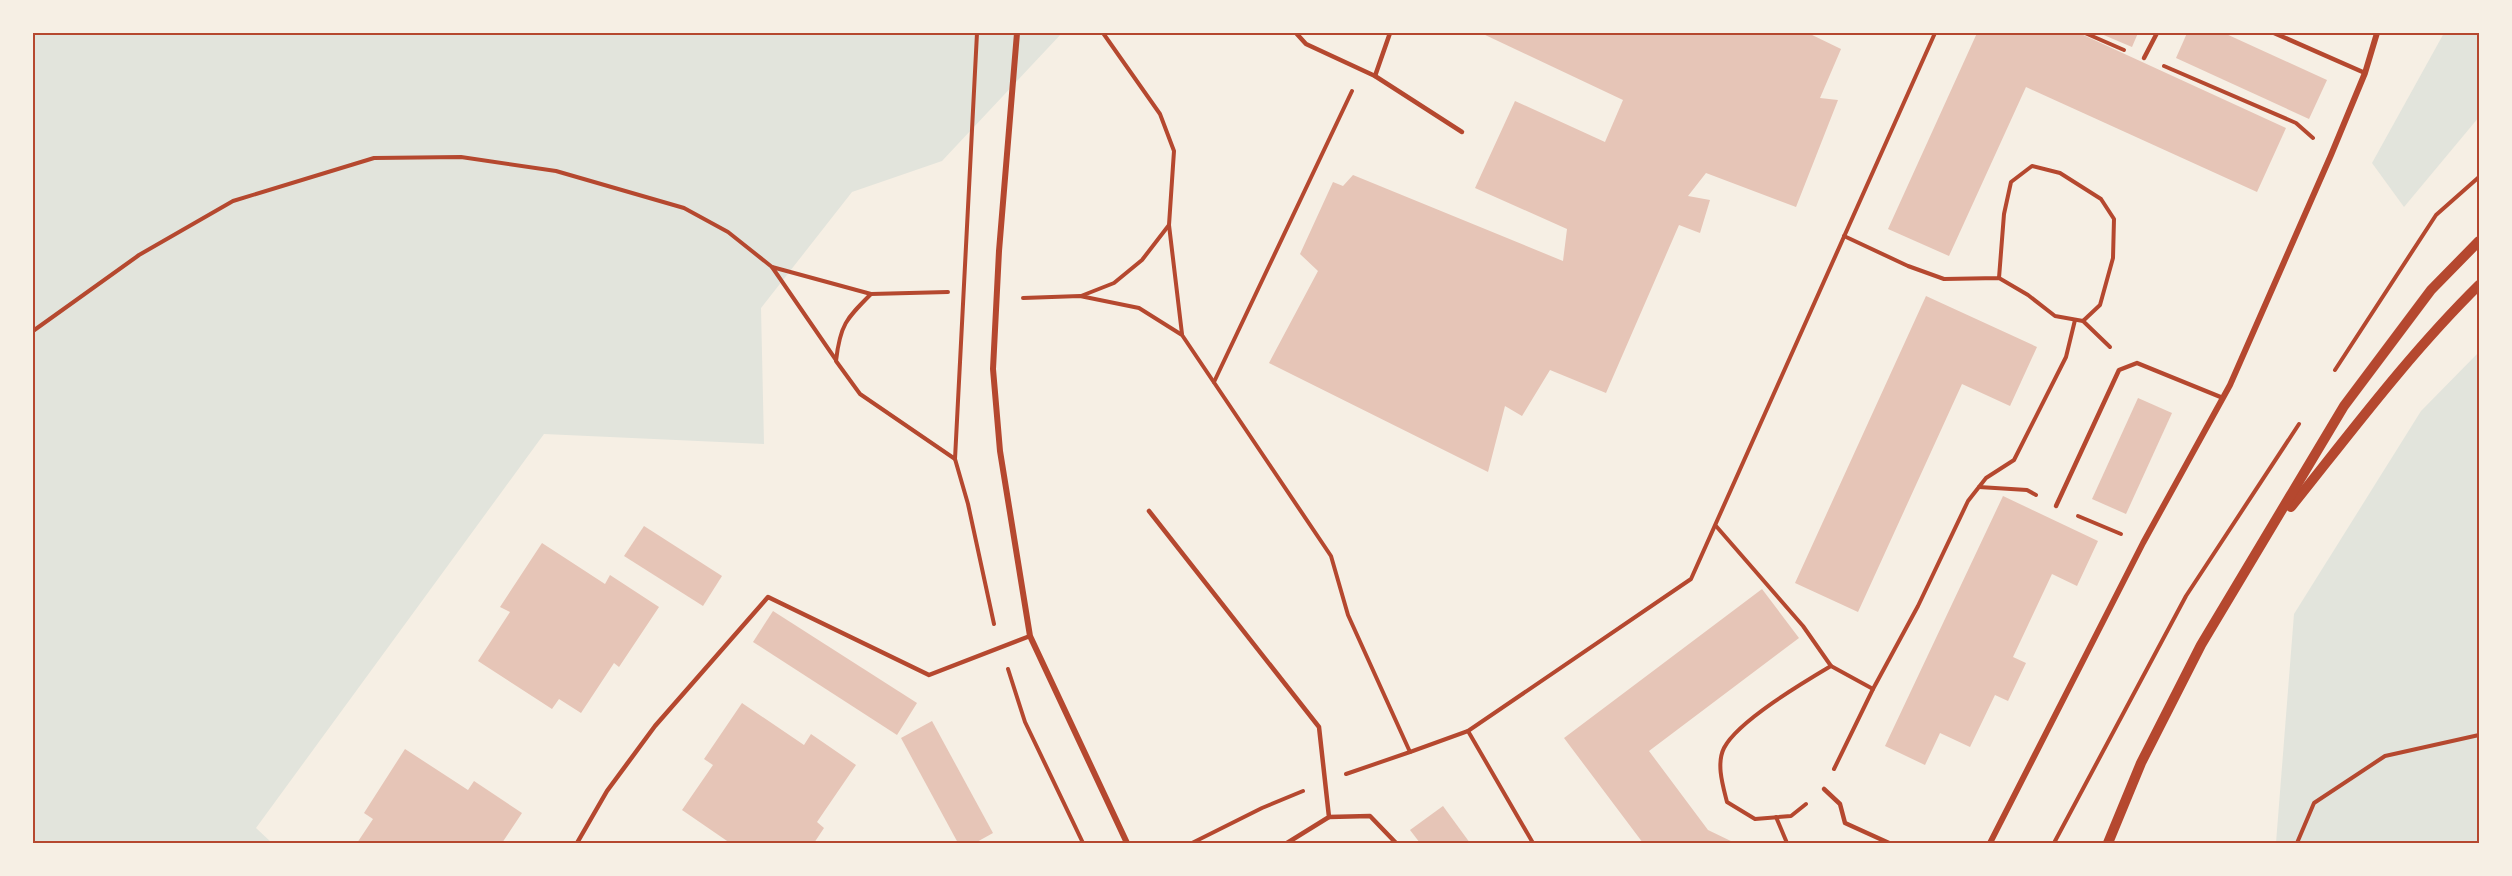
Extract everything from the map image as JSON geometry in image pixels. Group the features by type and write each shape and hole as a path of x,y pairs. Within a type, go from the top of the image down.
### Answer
{"street":[{"path":"1017,33 999,252 993,369 1000,451 1030,636 1128,843"},
{"path":"1990,843 2144,543 2223,398 2331,155 2365,74 2378,33"},
{"path":"2108,843 2141,763 2196,654 2344,406 2431,290 2479,241"},
{"path":"2266,538 2375,402 2451,313 2479,285"}],"lane":[{"path":"1296,33 1306,44 1375,76 1462,132"},
{"path":"1375,76 1390,33"},
{"path":"2144,58 2157,33"},
{"path":"2274,33 2365,74"},
{"path":"2056,506 2119,370 2137,363 2223,398"},
{"path":"1149,511 1318,727 1329,817"},
{"path":"577,843 607,791 655,726 768,597 929,675 1030,636"},
{"path":"1824,789 1840,804 1845,824 1889,843"},
{"path":"1287,843 1329,817 1371,816 1396,843"}],"path":[{"path":"33,331 139,255 233,201 374,158 461,157 556,171 684,208 728,232 772,267 860,394 955,459 978,33"},
{"path":"1103,33 1160,114 1174,151 1169,225 1182,335"},
{"path":"1023,298 1080,296 1139,308 1182,335 1331,556 1348,615 1410,752 1468,731 1692,579 1935,33"},
{"path":"2085,33 2296,123 2331,155"},
{"path":"1213,383 1362,70"},
{"path":"1999,278 2004,214 2011,182 2032,166 2060,173 2101,199 2114,219 2113,258 2100,305 2083,321"},
{"path":"1080,296 1114,283 1142,260 1169,225"},
{"path":"1844,236 1908,266 1944,279 1999,278 2028,295 2055,316 2083,321 2130,366"},
{"path":"772,267 871,294 948,292"},
{"path":"836,361 839,333 853,312 871,294"},
{"path":"1831,666 1793,688 1746,723 1724,748 1720,773 1727,802 1755,819 1791,816 1824,789 1873,689 1918,606 1968,501 1986,478 2014,460 2066,357 2075,320"},
{"path":"1716,526 1803,626 1831,666 1873,689"},
{"path":"1468,731 1533,843"},
{"path":"2297,843 2314,802 2385,756 2479,735"},
{"path":"1776,817 1787,843"}],"shaded area":[{"path":"33,33 1062,33 942,161 852,192 761,308 764,444 544,434 256,828 272,843 33,843"},
{"path":"2444,33 2479,33 2479,117 2404,207 2372,163"},
{"path":"2479,352 2479,843 2276,843 2294,614 2421,411"}],"building":[{"path":"1481,33 1808,33 1841,49 1820,98 1838,100 1796,207 1706,173 1688,196 1710,200 1700,233 1679,225 1606,393 1550,370 1522,416 1505,406 1488,472 1269,363 1318,271 1300,254 1333,182 1343,186 1353,175 1563,261 1567,229 1475,188 1515,101 1605,142 1623,100"},
{"path":"1977,33 2079,33 2286,128 2257,192 2026,87 1949,256 1888,229"},
{"path":"2099,33 2138,33 2132,47"},
{"path":"2187,33 2224,33 2327,80 2309,119 2176,58"},
{"path":"1926,296 2037,347 2010,406 1962,384 1858,612 1795,583"},
{"path":"2138,398 2172,413 2126,514 2092,499"},
{"path":"2003,496 2098,541 2077,586 2052,574 2013,657 2026,663 2008,701 1995,695 1970,747 1940,733 1925,765 1885,746"},
{"path":"644,526 722,576 703,606 624,556"},
{"path":"542,543 605,584 610,575 659,607 619,667 614,663 581,713 559,699 552,709 478,661 510,612 500,607"},
{"path":"1762,589 1799,638 1649,751 1708,830 1735,843 1643,843 1564,738"},
{"path":"773,611 917,703 897,735 753,642"},
{"path":"742,703 804,745 811,734 856,765 817,822 824,828 814,843 730,843 682,810 713,765 704,759"},
{"path":"932,721 993,833 975,843 958,843 901,738"},
{"path":"405,749 468,790 474,781 522,813 502,843 357,843 373,819 364,813"},
{"path":"1443,806 1470,843 1420,843 1410,830"}]}
